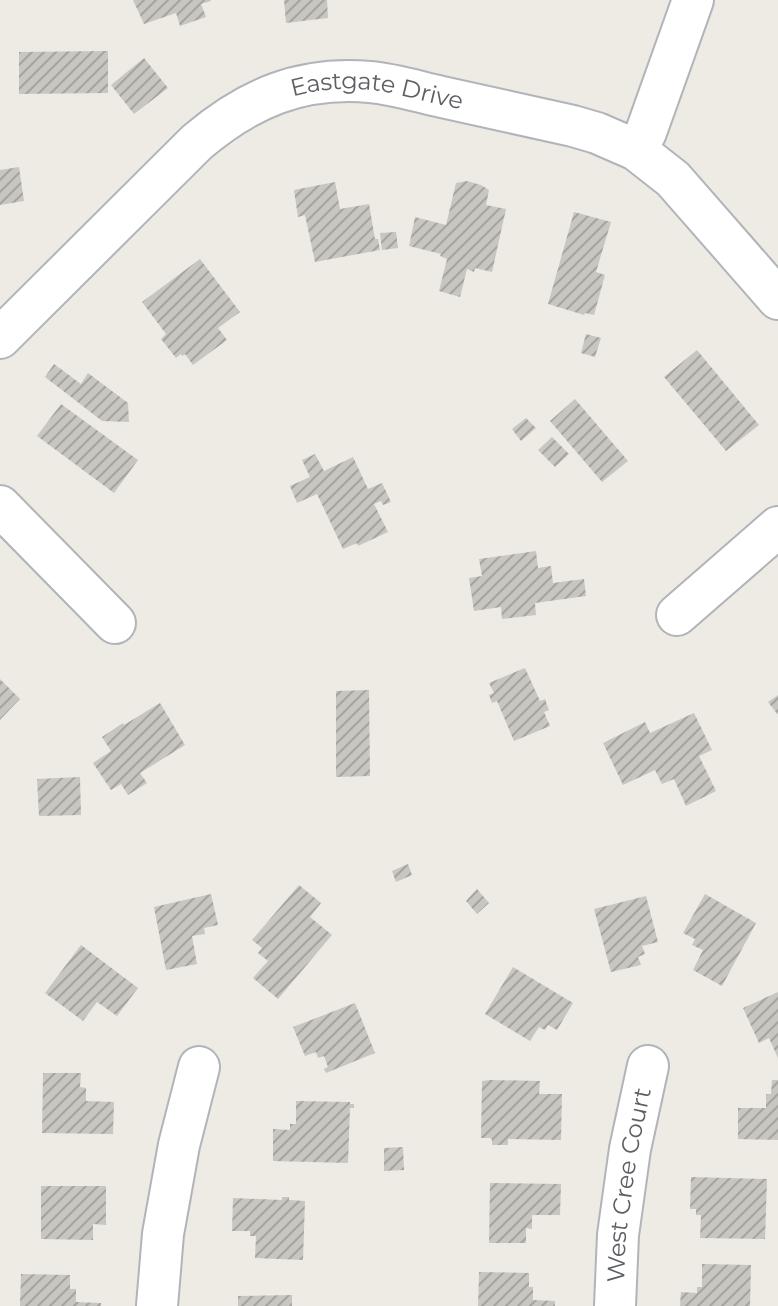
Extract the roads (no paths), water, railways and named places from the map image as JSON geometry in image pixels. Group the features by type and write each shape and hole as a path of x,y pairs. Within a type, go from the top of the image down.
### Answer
{"street":[{"path":"636,150 646,132 693,0"},
{"name":"Eastgate Drive","path":"0,338 197,142 219,124 252,103 287,89 326,81 372,82 573,126 636,150 673,179 778,299"},
{"path":"0,506 115,623"},
{"path":"677,615 778,527"},
{"name":"West Cree Court","path":"615,1306 618,1235 630,1149 648,1066"},
{"path":"157,1306 163,1234 173,1175 199,1067"}]}
